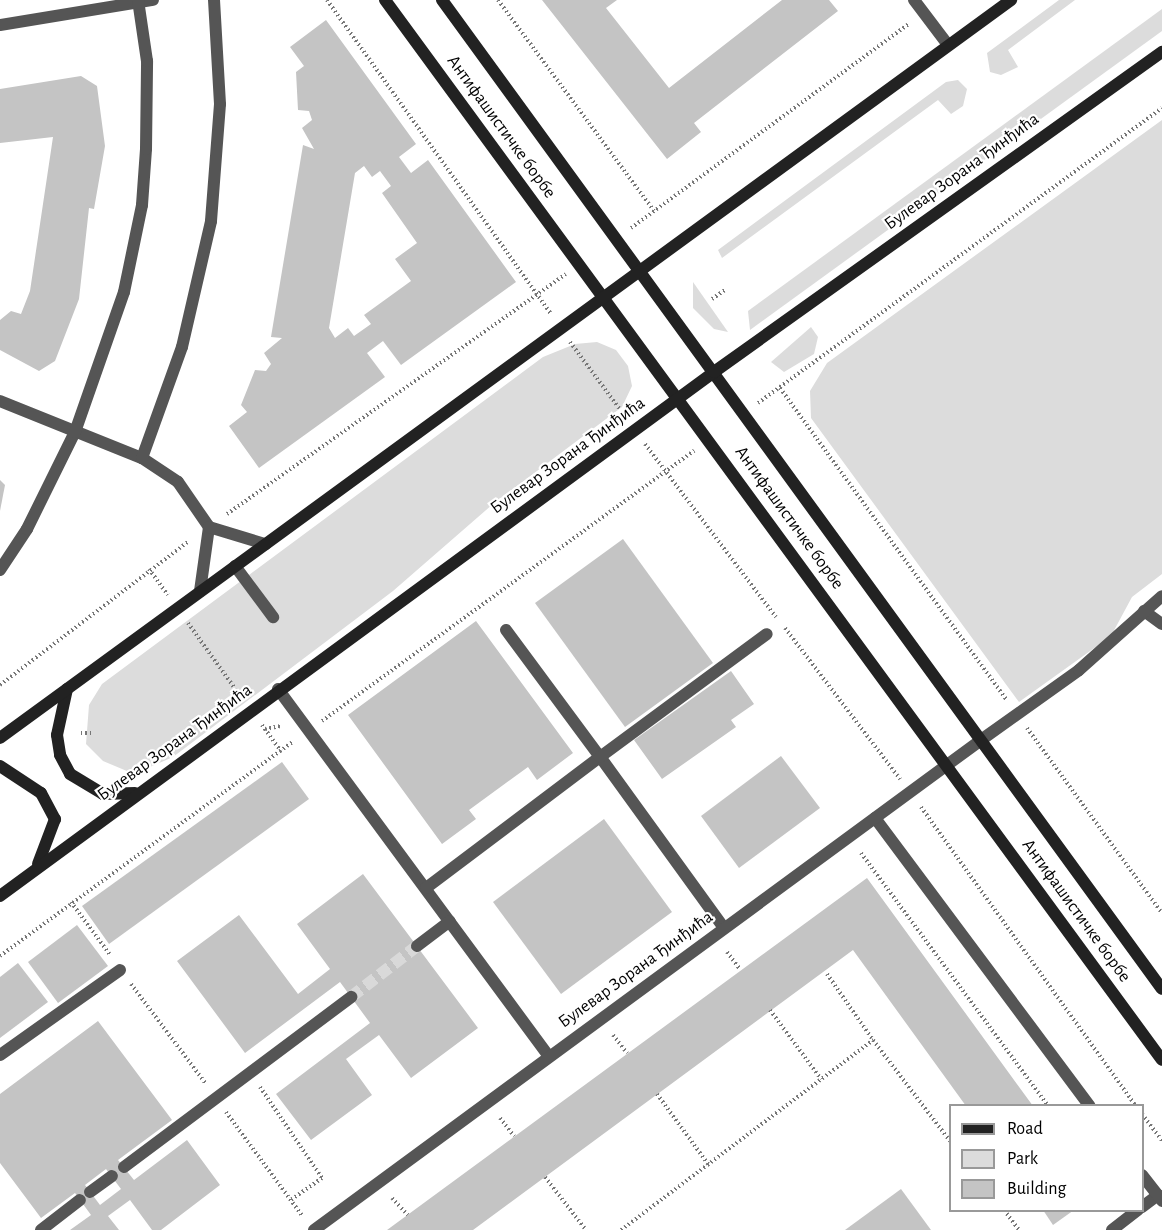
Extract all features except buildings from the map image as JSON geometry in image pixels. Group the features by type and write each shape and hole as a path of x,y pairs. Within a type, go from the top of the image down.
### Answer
{"street":[{"path":"0,25 153,0"},
{"path":"142,458 182,347 211,221 220,104 214,0"},
{"name":"Антифашистичке борбе","path":"385,0 1162,1059"},
{"name":"Антифашистичке борбе","path":"442,0 1162,989"},
{"path":"914,0 948,45"},
{"path":"0,738 1011,0"},
{"path":"0,570 27,529 75,432 122,302 142,205 147,61 138,2"},
{"name":"Булевар Зорана Ђинђића","path":"0,896 137,792 635,429 1162,52"},
{"path":"0,401 142,458 178,482 209,527 265,544"},
{"path":"200,591 209,527"},
{"path":"236,566 273,617"},
{"name":"Булевар Зорана Ђинђића","path":"310,1226 549,1056 1079,670 1162,596"},
{"path":"1144,611 1162,624"},
{"path":"506,630 724,928"},
{"path":"426,888 767,634"},
{"path":"67,689 57,735 60,755 70,774 103,794 137,792"},
{"path":"278,690 549,1056"},
{"path":"0,766 40,793 55,819 46,852 33,873"},
{"path":"875,818 1089,1104"},
{"path":"417,946 450,921"},
{"path":"0,1055 120,969"},
{"path":"124,1167 351,997"},
{"path":"90,1192 112,1176"},
{"path":"1144,1176 1161,1196 1144,1206"},
{"path":"41,1230 80,1200"},
{"path":"1112,1230 1135,1212"}],"path":[{"path":"0,956 666,472 559,328 538,293 327,0"},
{"path":"498,0 654,211"},
{"path":"615,239 924,14"},
{"path":"1162,108 780,388 1162,913"},
{"path":"0,685 149,569 579,264"},
{"path":"712,299 725,290"},
{"path":"149,569 281,751"},
{"path":"81,732 91,733"},
{"path":"854,858 863,851 1047,1104"},
{"path":"71,903 310,1226"},
{"path":"717,958 736,945"},
{"path":"727,952 740,969"},
{"path":"827,974 873,1040 949,1138"},
{"path":"770,1010 821,1079"},
{"path":"604,1042 623,1028"},
{"path":"613,1035 627,1053"},
{"path":"621,1230 873,1040"},
{"path":"250,1073 322,1178 291,1200"},
{"path":"657,1094 708,1164"},
{"path":"491,1125 510,1111"},
{"path":"1144,1115 1162,1141"},
{"path":"500,1118 514,1136"},
{"path":"545,1177 586,1230"},
{"path":"384,1203 402,1190"},
{"path":"394,1196 408,1215"},
{"path":"1006,1212 1019,1230"}],"green space":[{"path":"1059,0 1075,0 1008,50 1018,67 1001,75 990,72 987,53"},
{"path":"1162,9 1162,31 750,330 748,311"},
{"path":"958,80 967,89 963,106 951,114 938,100 722,258 718,250 946,82"},
{"path":"1162,120 1162,574 1132,597 1111,636 1019,702 811,418 810,391 827,363"},
{"path":"693,282 728,332 714,329 693,308"},
{"path":"811,327 818,337 814,354 784,372 771,362"},
{"path":"597,342 616,350 628,366 632,386 622,407 493,504 393,591 173,757 134,774 103,761 86,744 89,705 102,684 543,357 575,344"}],"tunnel":[{"path":"351,997 417,946"}]}
